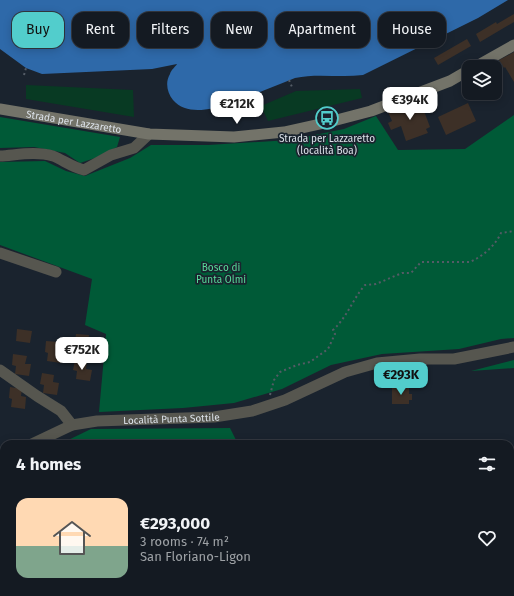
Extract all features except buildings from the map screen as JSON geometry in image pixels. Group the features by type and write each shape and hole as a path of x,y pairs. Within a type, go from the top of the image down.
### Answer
{"main road":[{"path":"487,60 514,45"},
{"name":"Strada per Lazzaretto","path":"0,109 149,134 234,137 284,132 371,111 450,81 462,74"}],"street":[{"path":"0,156 35,154 52,156 73,167 84,170 111,156 134,148 149,134"},
{"path":"0,253 56,272"},
{"name":"Località Punta Sottile","path":"40,440 72,425 98,421 214,417 252,411 286,400 345,372 377,363 420,359 454,359 514,347"},
{"path":"0,370 61,411 72,425"}],"path":[{"path":"24,75 26,68"},
{"path":"289,80 292,87"},
{"path":"271,405 270,393 274,380 280,372 297,365 310,362 328,349 335,334 333,330 342,322 359,292 365,285 376,284 402,273 411,273 421,262 470,262 496,243 501,233 514,231"}],"green space":[{"path":"26,85 133,90 134,117 26,99"},
{"path":"360,89 362,98 268,121 261,106 296,91"},
{"name":"Bosco di Punta Olmi","path":"514,115 514,338 501,339 459,349 382,354 331,365 282,389 234,403 183,408 99,412 106,334 85,325 92,279 0,245 0,162 45,161 66,171 85,176 130,158 151,145 208,145 290,140 344,129 376,116 398,150 465,149"},
{"path":"0,117 120,137 117,147 95,158 80,163 65,153 34,147 0,148"},
{"path":"514,360 514,368 471,371"},
{"path":"230,428 236,440 68,440 91,429"}],"water":[{"path":"0,0 508,0 478,18 446,34 446,12 378,12 378,48 417,48 363,75 312,76 295,78 236,101 201,110 181,106 171,97 167,87 168,77 177,64 152,69 42,74 26,68 0,49"}],"place":[{"name":"Strada per Lazzaretto (località Boa)","path":"327,118"}]}
